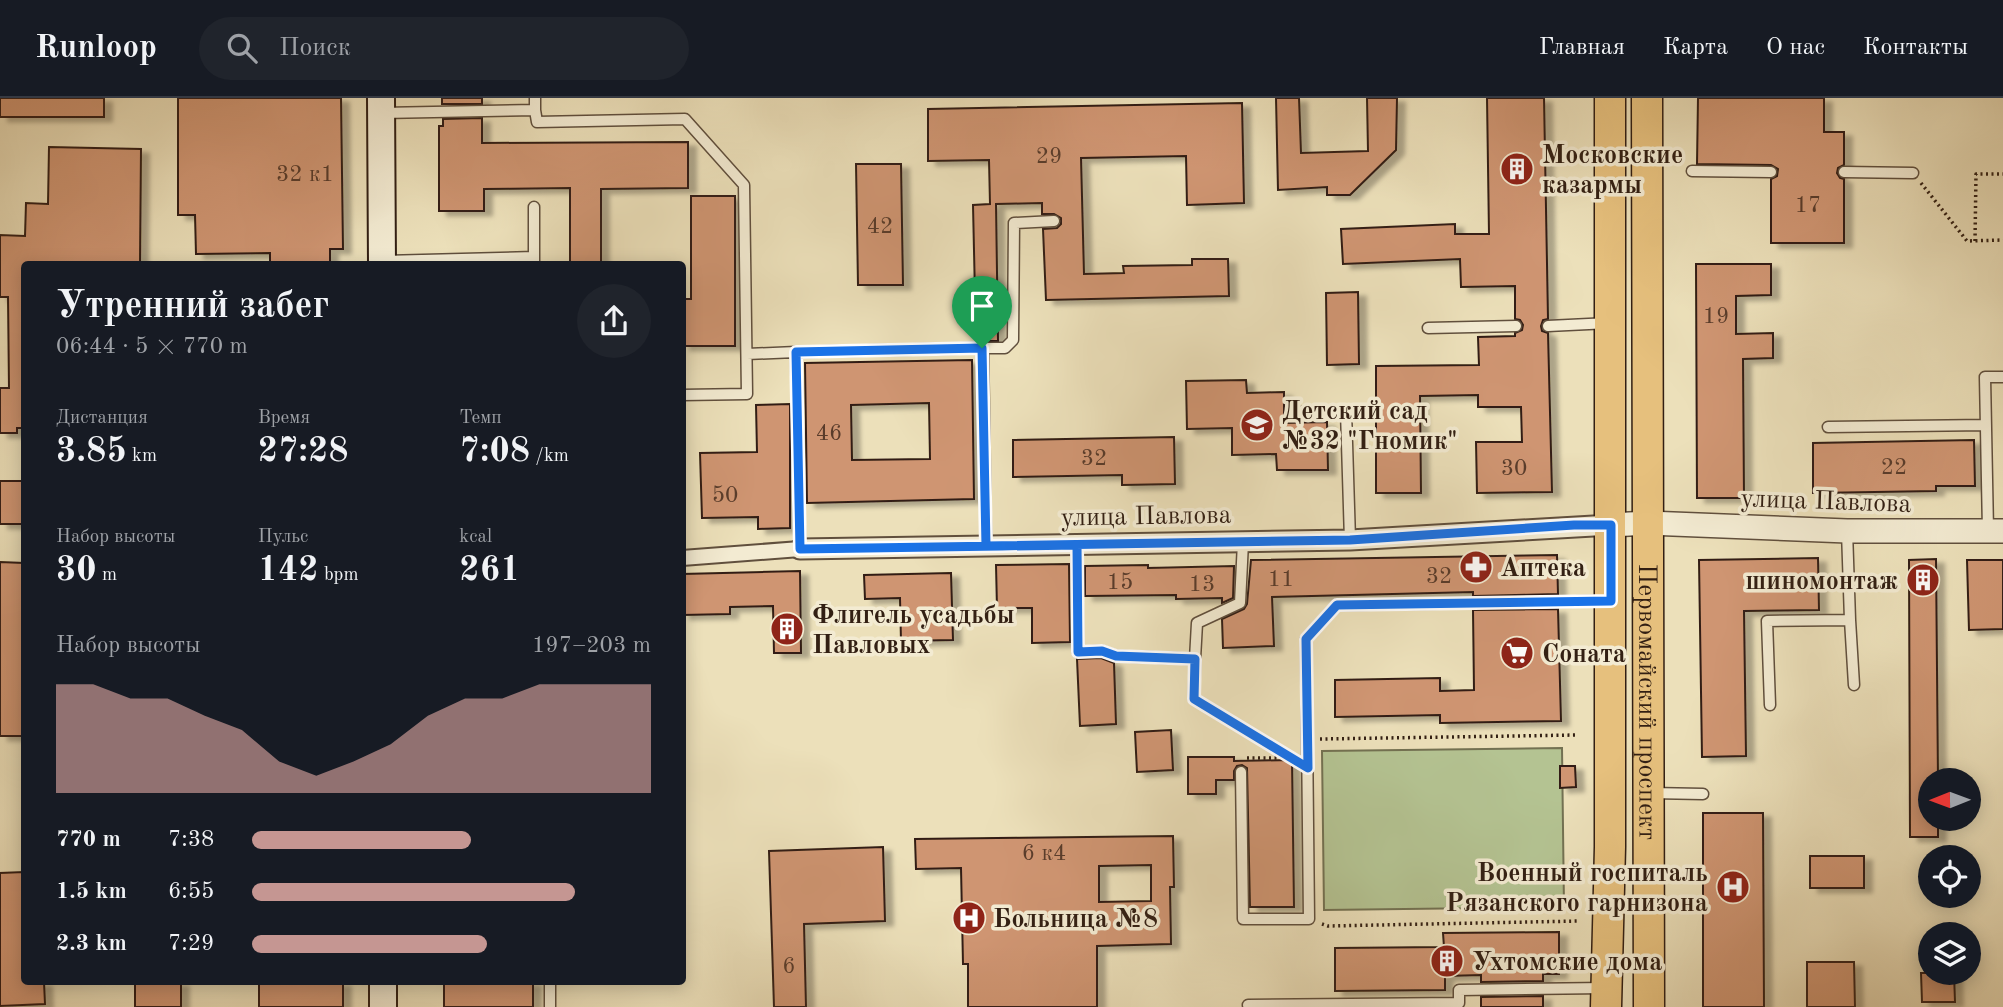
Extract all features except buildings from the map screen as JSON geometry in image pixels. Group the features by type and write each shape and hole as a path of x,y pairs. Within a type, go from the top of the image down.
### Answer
{"main road":[{"name":"Первомайский проспект","path":"1606,998 1610,847 1610,98"},
{"name":"Первомайский проспект","path":"1647,98 1649,1007"},
{"path":"381,105 382,261"},
{"path":"383,985 383,1007"}],"street":[{"path":"1611,525 1648,523"},
{"name":"улица Павлова","path":"1648,523 1847,531 1996,531"},
{"name":"улица Павлова","path":"686,558 800,549 1350,540 1574,525 1611,525"}],"lane":[{"path":"535,98 537,122 685,119 744,185 747,394 686,395"},
{"path":"381,105 535,110"},
{"path":"1692,171 1771,172"},
{"path":"1844,172 1913,173"},
{"path":"534,207 534,261"},
{"path":"747,354 1005,348 1013,340 1014,223 1054,221"},
{"path":"1548,326 1609,323"},
{"path":"1428,328 1516,326"},
{"path":"982,348 986,546"},
{"path":"796,352 800,549"},
{"path":"1996,531 1986,425 1985,377 2003,377"},
{"path":"1297,412 1346,411 1350,540"},
{"path":"1828,428 1986,425"},
{"path":"1847,531 1854,685"},
{"path":"1194,699 1198,623 1240,603 1243,542"},
{"path":"1077,545 1078,652 1102,651 1116,656 1195,659"},
{"path":"1241,772 1243,919 1309,919 1306,639 1337,605 1611,601"},
{"path":"1770,705 1767,621 1850,620"},
{"path":"1650,793 1703,794"},
{"path":"550,985 550,1007"},
{"path":"1248,1005 1459,1005 1459,990 1606,998"}],"path":[{"path":"1913,173 1967,241 2003,240"},
{"path":"1975,241 1976,174 2003,174"},
{"path":"1194,699 1290,758 1308,763"},
{"path":"1308,739 1577,736"},
{"path":"1241,758 1290,758 1308,763"},
{"path":"1309,919 1328,926 1579,921"}],"green space":[{"path":"1562,748 1564,907 1324,910 1322,751"}],"place":[{"name":"Московские казармы","path":"1517,169"},
{"name":"Детский сад №32 \"Гномик\"","path":"1257,425"},
{"name":"Аптека","path":"1476,567"},
{"name":"шиномонтаж","path":"1923,580"},
{"name":"Флигель усадьбы Павловых","path":"787,629"},
{"name":"Соната","path":"1517,653"},
{"name":"Военный госпиталь Рязанского гарнизона","path":"1733,887"},
{"name":"Больница №8","path":"969,918"},
{"name":"Ухтомские дома","path":"1447,961"}],"route":[{"path":"982,348 986,546 1350,540 1574,525 1611,525 1611,601 1337,605 1306,639 1308,768 1194,699 1195,659 1116,656 1102,651 1078,652 1077,545 800,549 796,352 982,348"}]}
